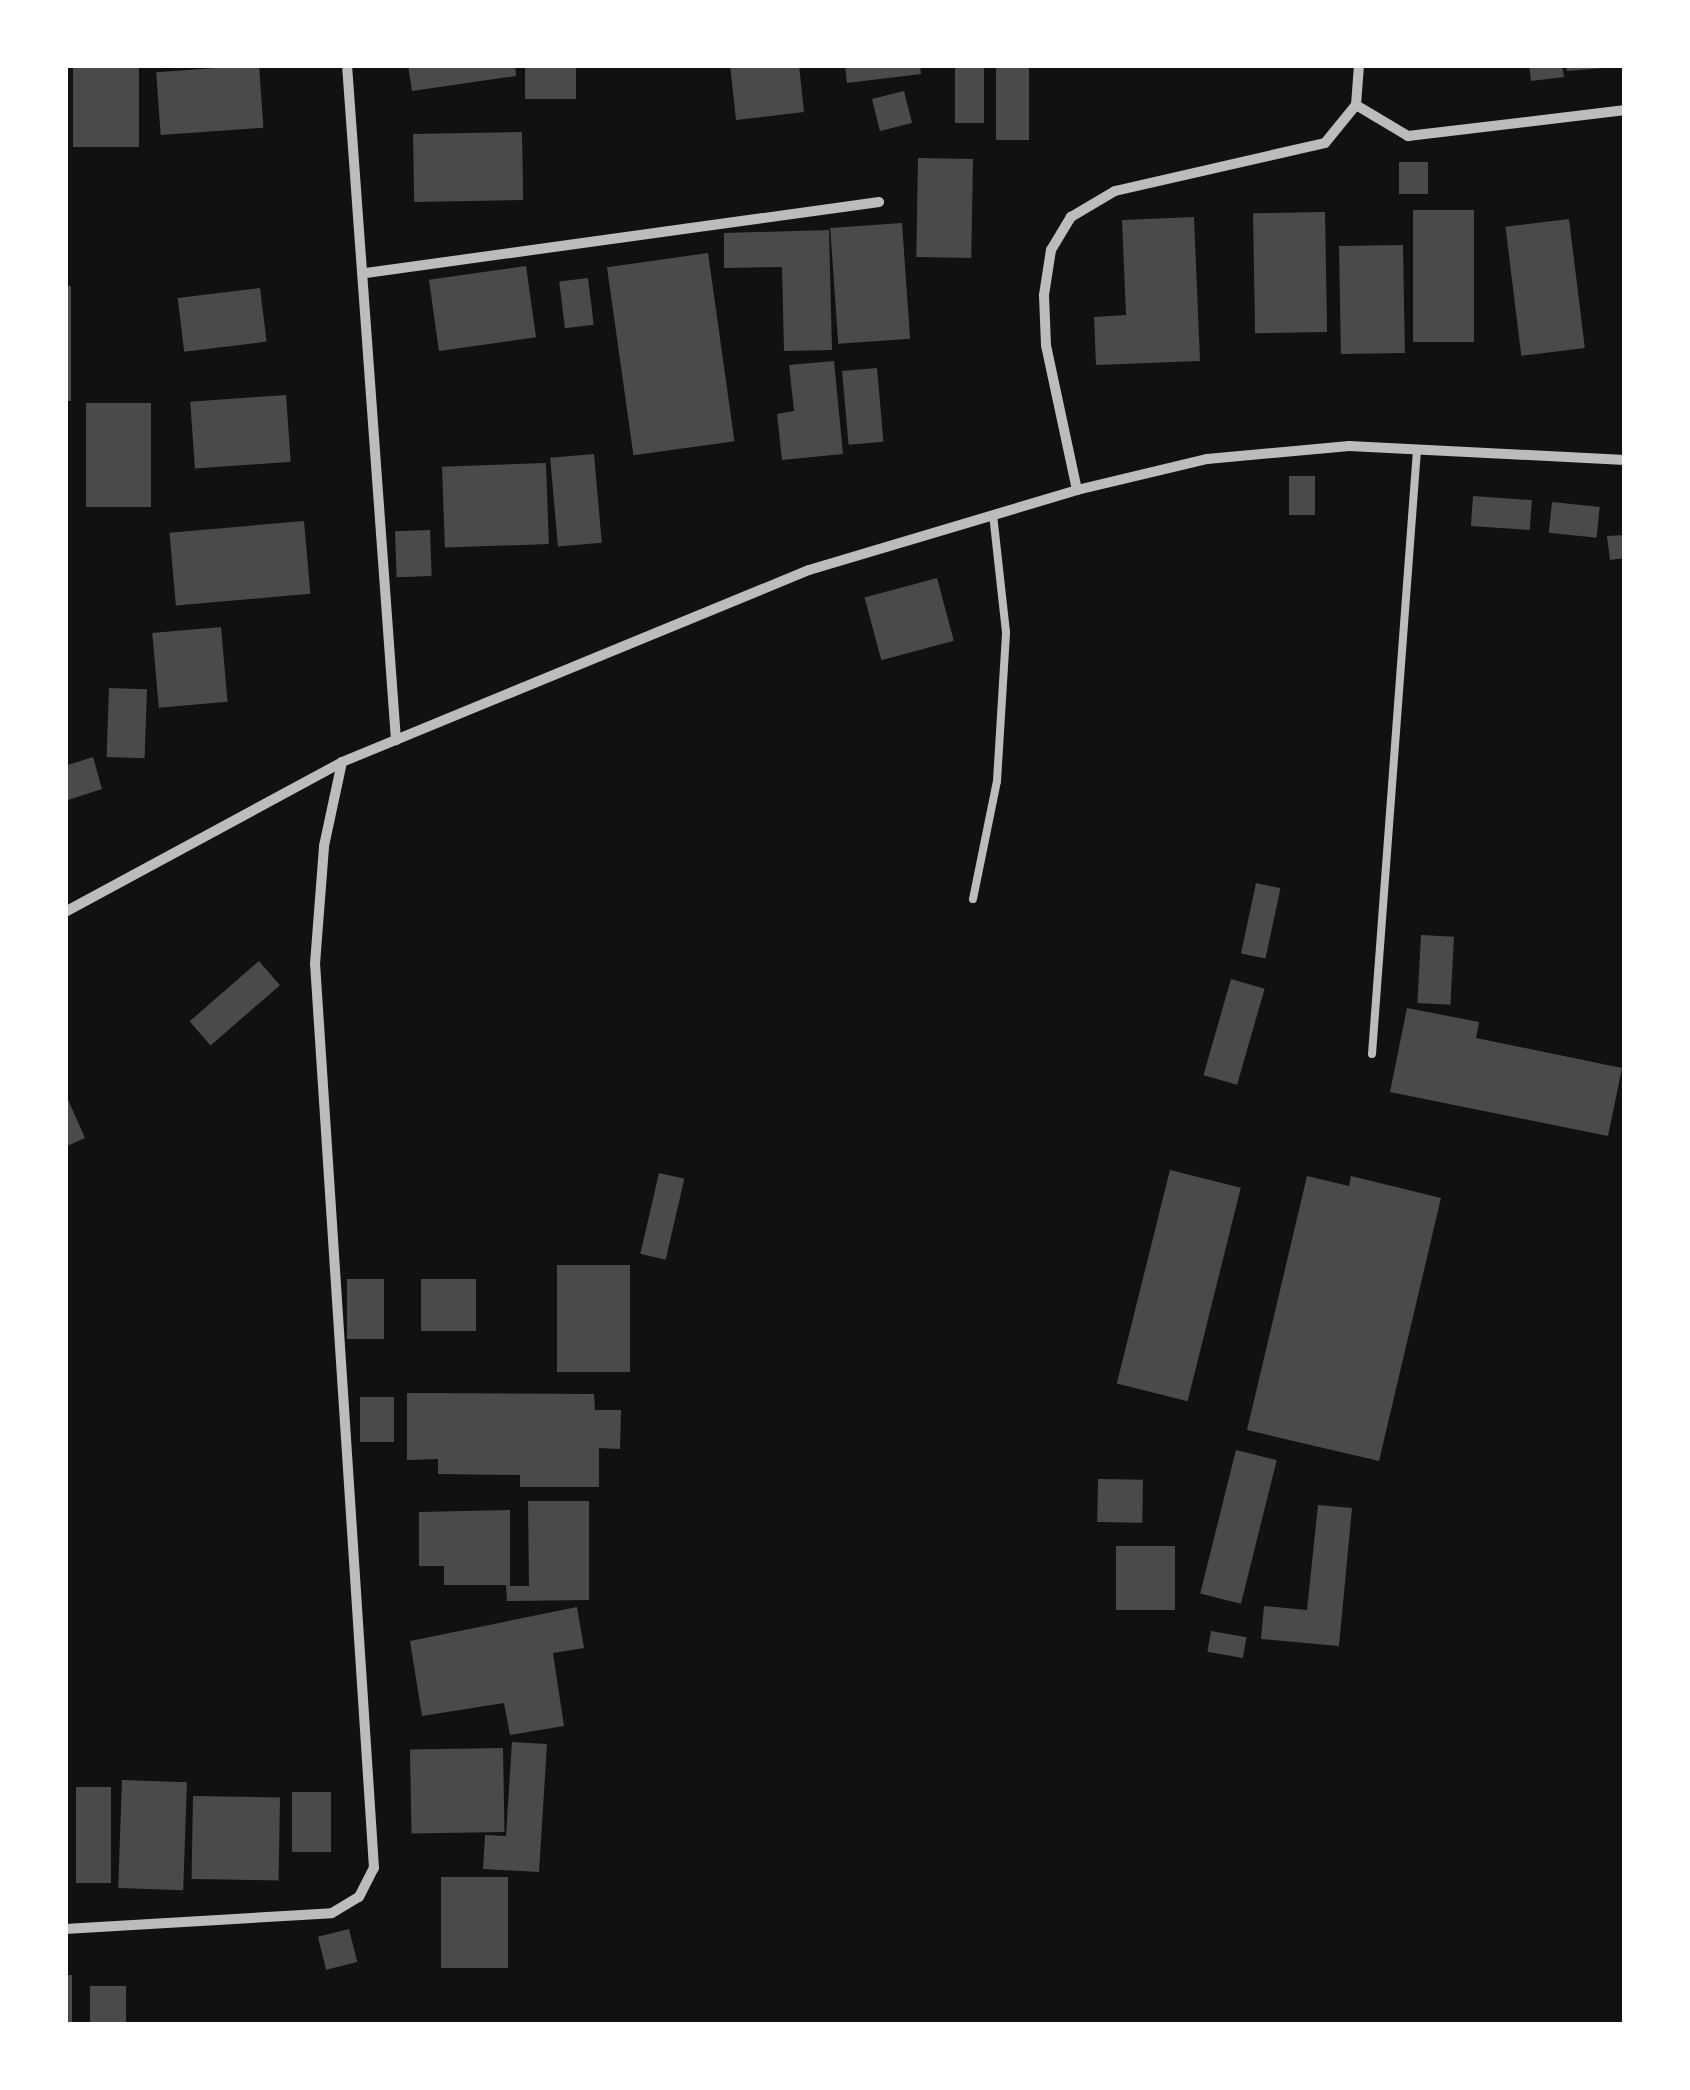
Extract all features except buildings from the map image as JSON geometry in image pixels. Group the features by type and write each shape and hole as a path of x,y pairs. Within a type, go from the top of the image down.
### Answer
{"street":[{"path":"347,65 366,273 396,740"},
{"path":"1077,490 1046,345 1044,295 1051,250 1071,217 1115,192 1325,143 1356,105 1359,65"},
{"path":"1356,105 1408,136 1625,110"},
{"path":"366,273 878,202"},
{"path":"65,912 342,762 809,570 1077,490 1269,450 1417,450 1625,460"},
{"path":"65,1930 332,1913 359,1896 374,1868 315,964 324,846 342,762"}],"lane":[{"path":"1372,1054 1417,450"},
{"path":"973,899 997,781 1006,632 993,515"}]}
